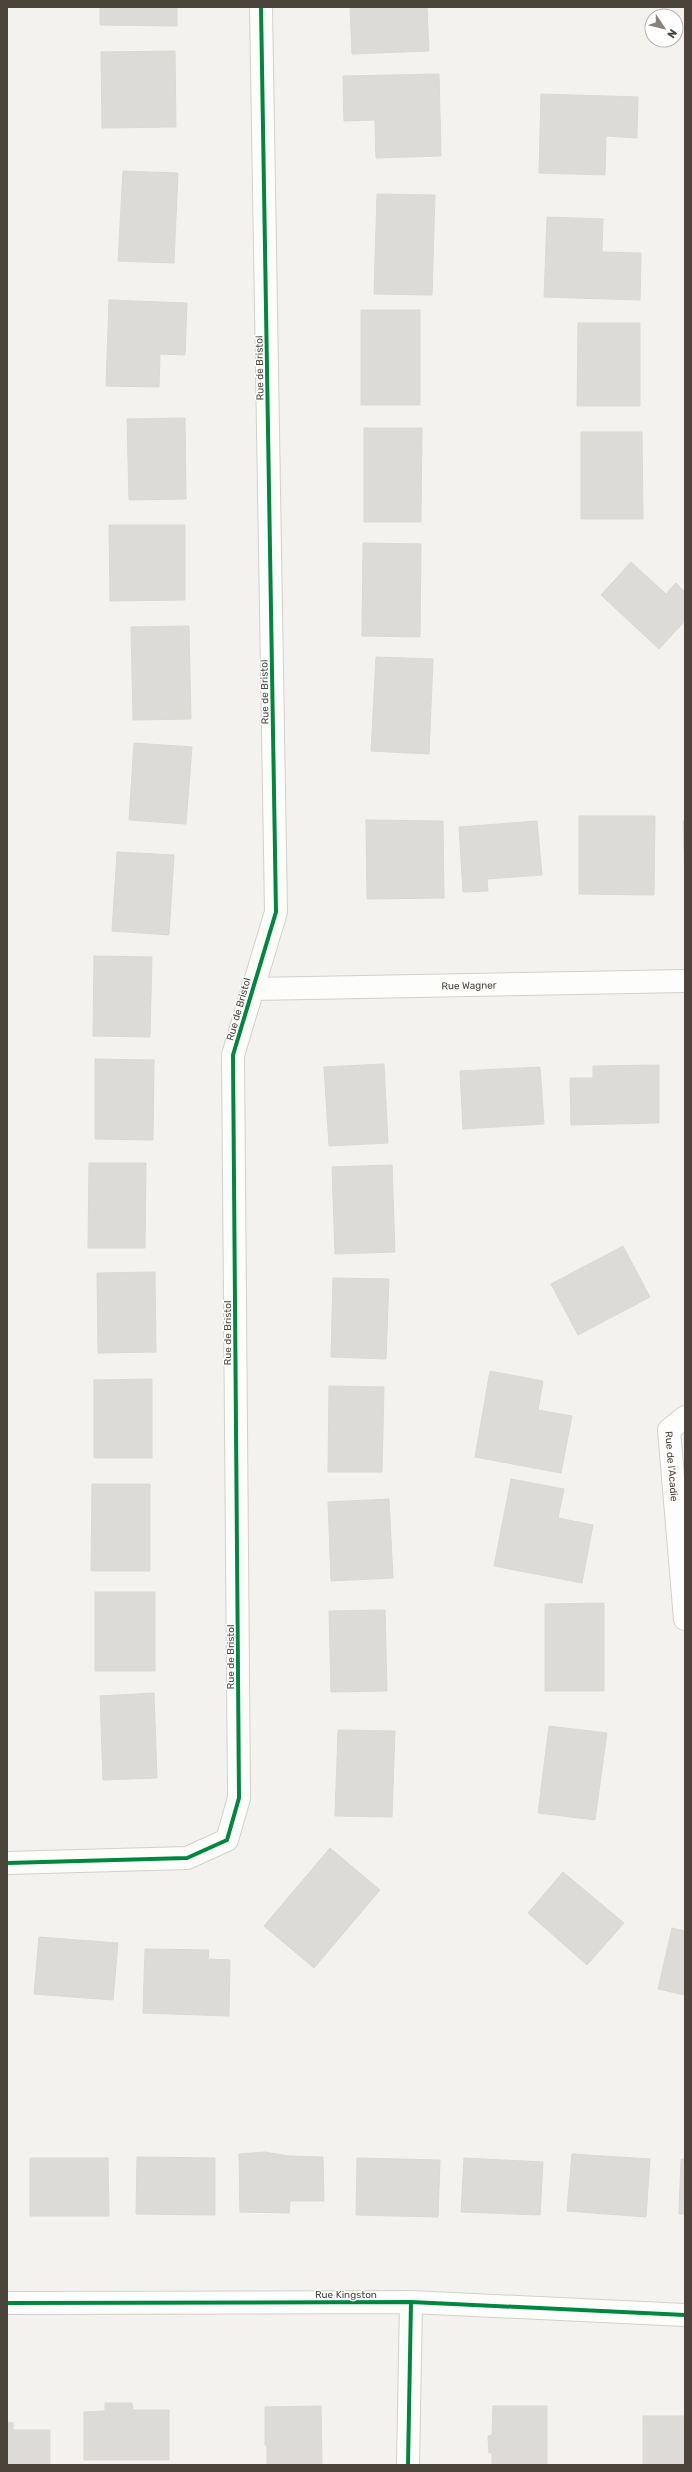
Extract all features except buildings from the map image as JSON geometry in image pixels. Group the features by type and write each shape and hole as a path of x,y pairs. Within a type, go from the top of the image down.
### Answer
{"street":[{"name":"Rue de Bristol","path":"7,1863 187,1858 228,1840 239,1798 233,1055 276,912 261,7"},
{"name":"Rue Wagner","path":"252,989 685,981"},
{"name":"Rue de l'Acadie","path":"685,1417 670,1430 685,1619"},
{"name":"Rue Kingston","path":"7,2303 411,2302 685,2315"},
{"path":"408,2465 411,2302"}],"cycle path":[{"path":"7,1863 187,1858 227,1840 239,1798 233,1055 276,912 261,7"},
{"path":"7,2303 411,2302 685,2315"},
{"path":"408,2465 411,2302"}]}
